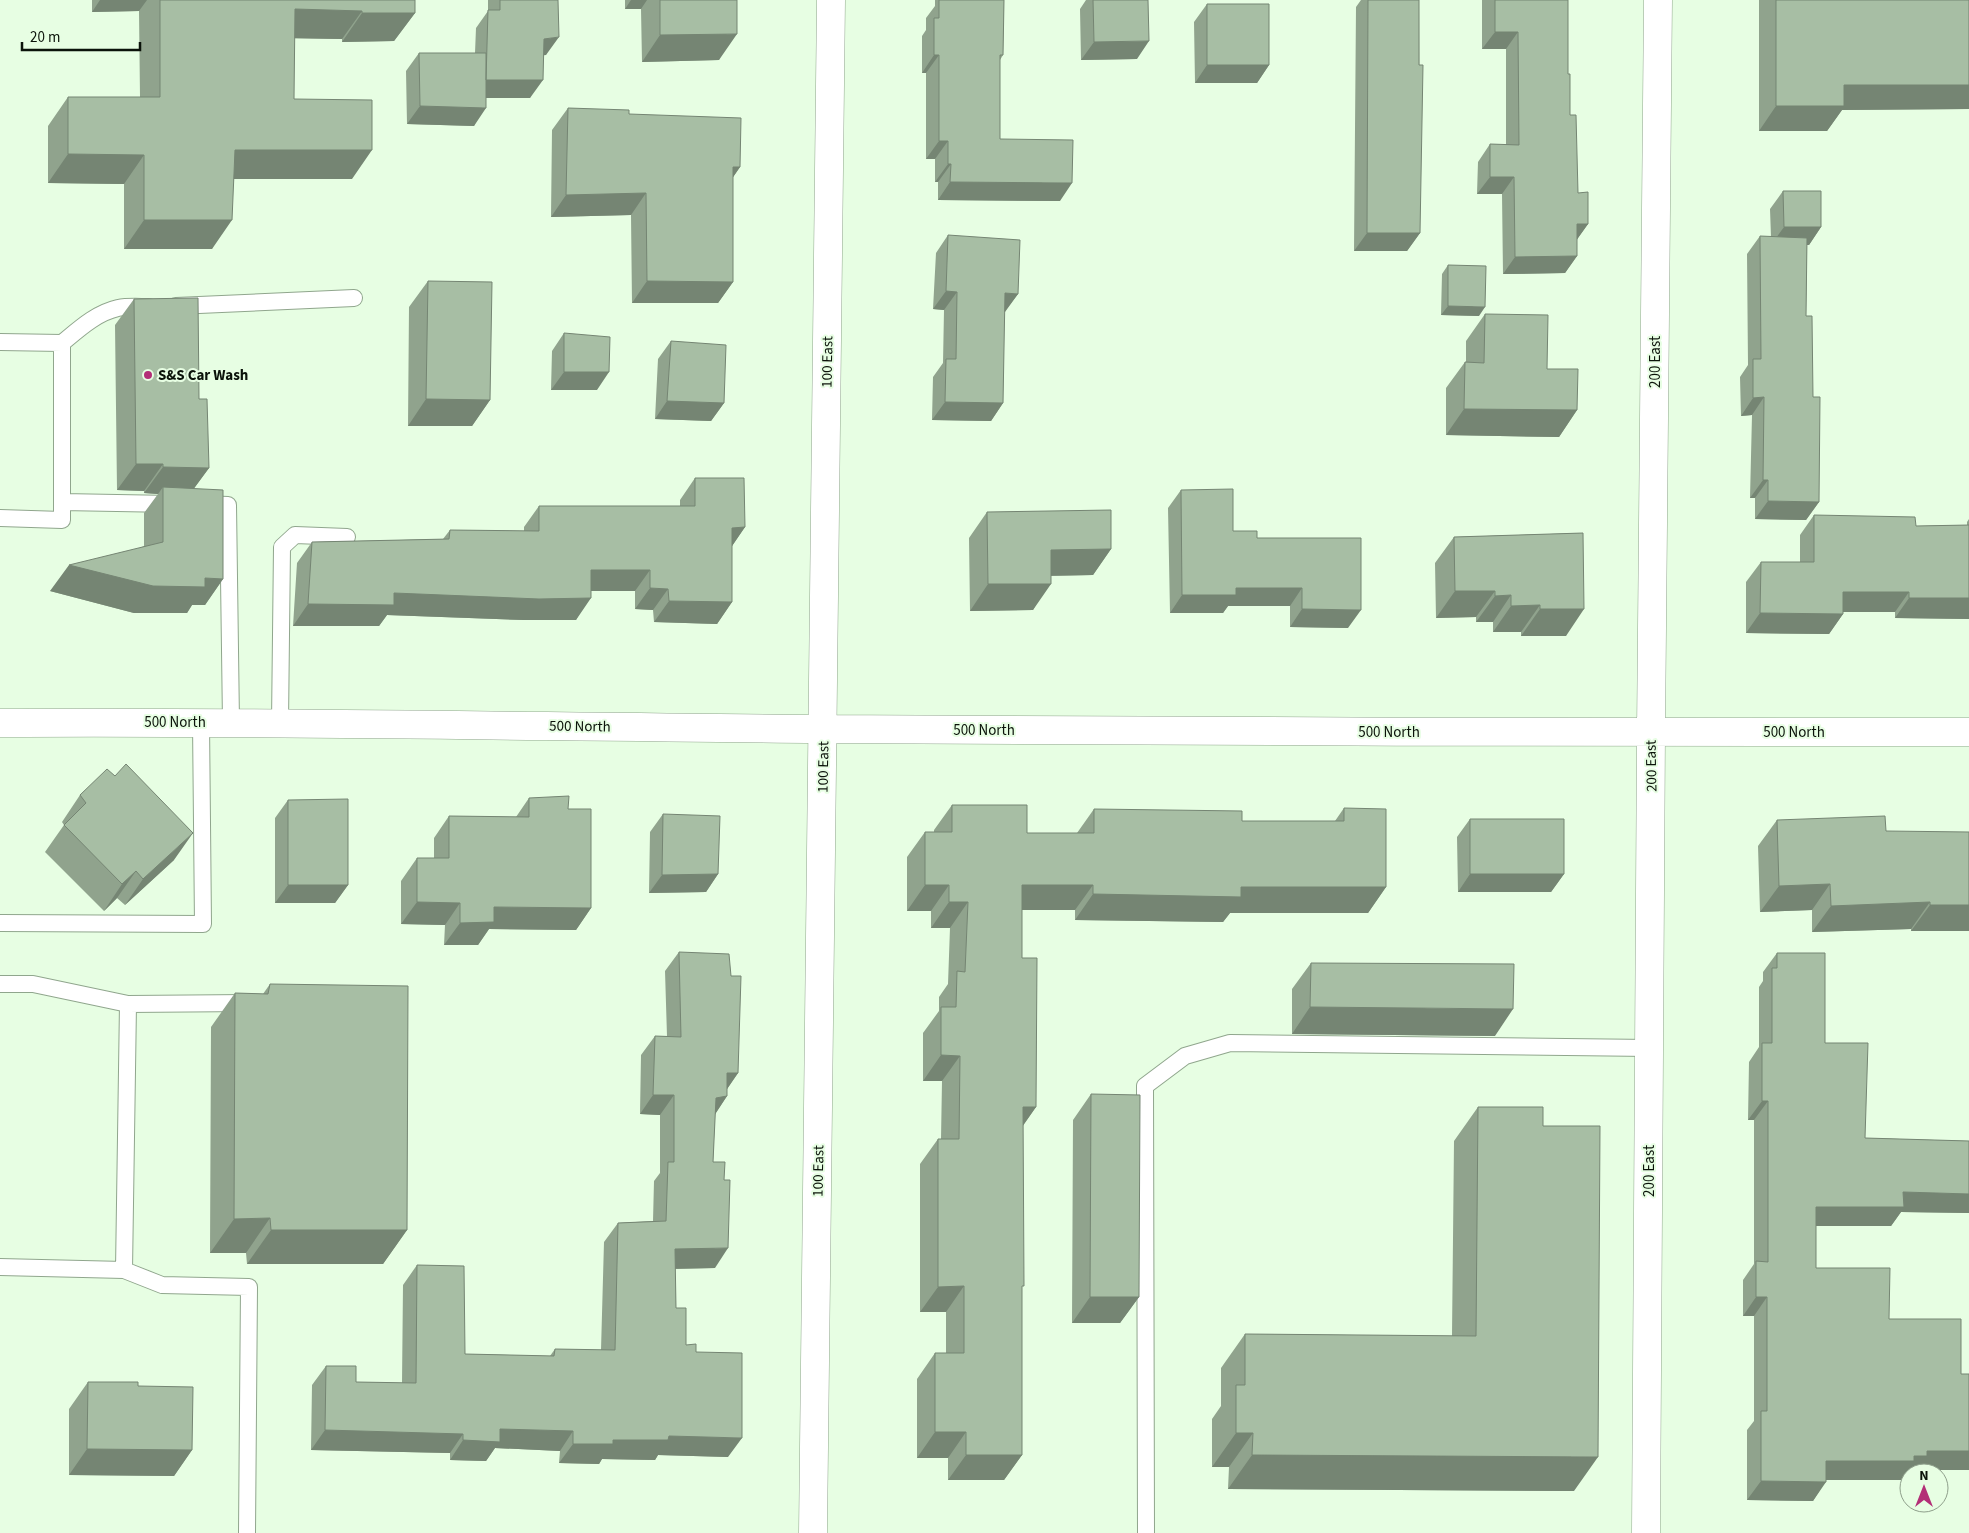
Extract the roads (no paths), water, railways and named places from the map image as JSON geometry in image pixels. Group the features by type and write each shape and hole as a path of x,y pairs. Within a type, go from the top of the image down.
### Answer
{"street":[{"name":"100 East","path":"813,1533 832,0"},
{"name":"200 East","path":"1646,1533 1650,1048 1650,733 1658,0"},
{"name":"500 North","path":"0,723 280,722 823,729 1650,733 1969,732"}],"lane":[{"path":"0,342 62,343 85,324 119,308 354,298"},
{"path":"0,518 62,520 62,343"},
{"path":"62,502 228,505 231,722"},
{"path":"280,722 282,547 295,535 347,538"},
{"path":"0,923 203,924 201,722"},
{"path":"0,984 33,984 128,1004 265,1002"},
{"path":"124,1270 128,1004"},
{"path":"1146,1533 1145,1086 1185,1056 1230,1043 1650,1048"},
{"path":"0,1267 124,1270 162,1285 249,1287 247,1533"}],"place":[{"name":"S&S Car Wash","path":"148,375"}]}
